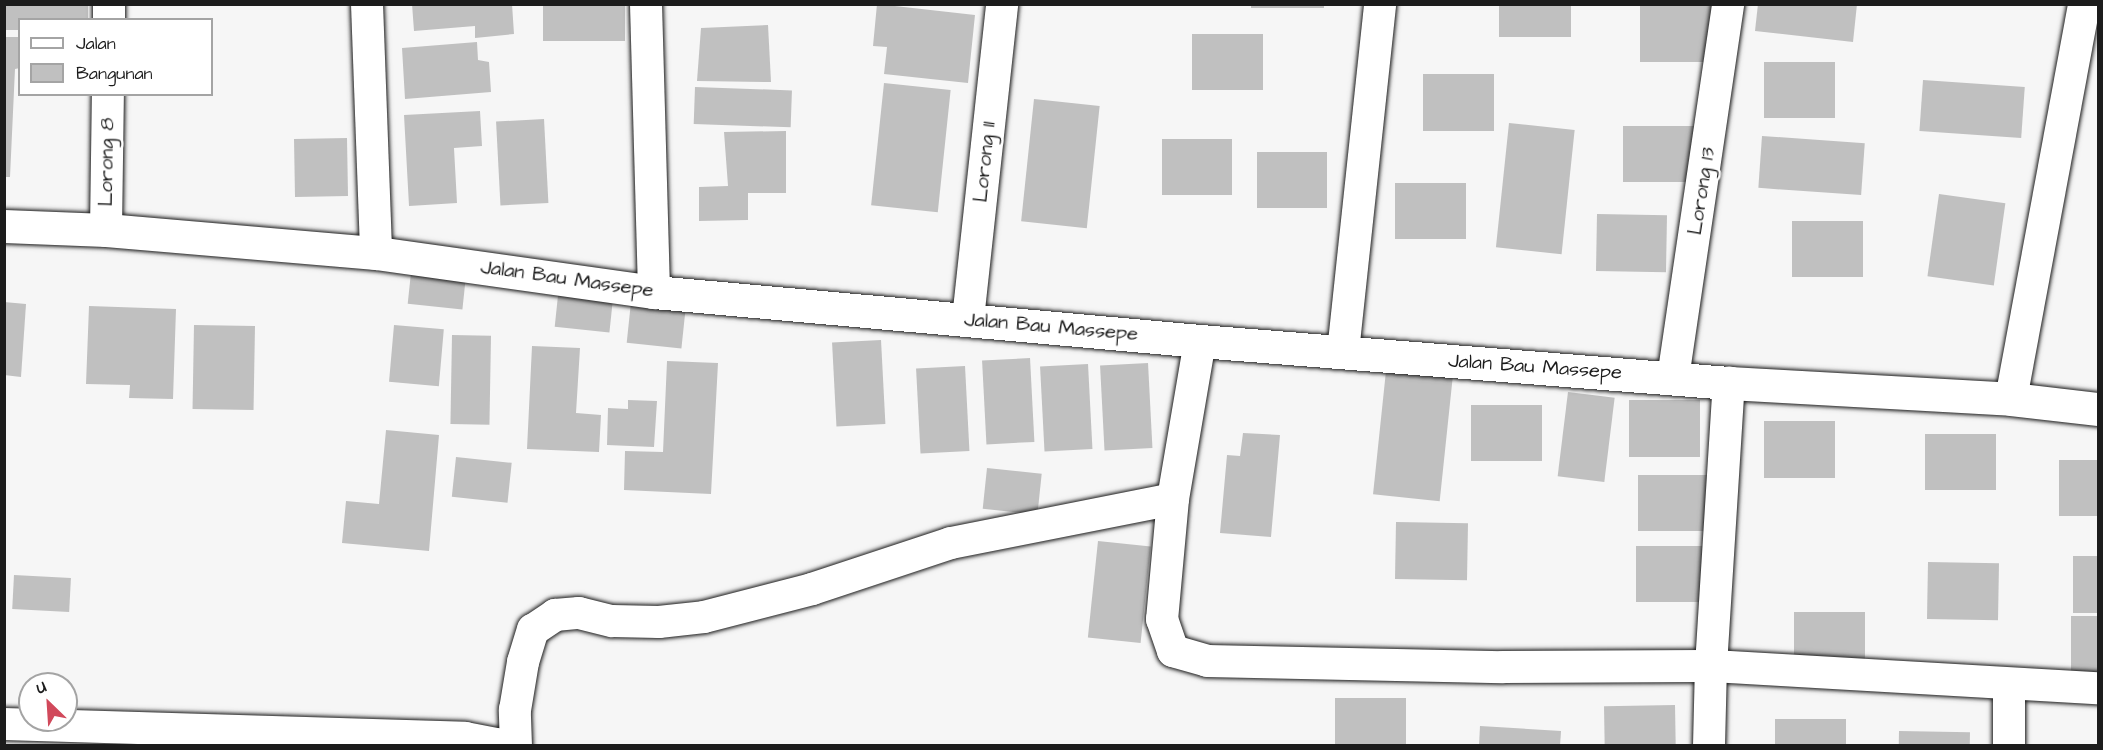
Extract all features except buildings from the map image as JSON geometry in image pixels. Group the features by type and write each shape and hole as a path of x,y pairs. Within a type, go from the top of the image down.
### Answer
{"main road":[{"name":"Jalan Bau Massepe","path":"4,226 106,230 376,253 654,292 1200,341 1729,383 2011,399 2098,409"}],"street":[{"path":"367,4 376,253"},
{"path":"646,4 654,292"},
{"name":"Lorong 11","path":"968,319 1002,4"},
{"path":"1343,352 1380,4"},
{"name":"Lorong 13","path":"1673,378 1728,4"},
{"path":"2011,399 2084,4"},
{"name":"Lorong 8","path":"106,230 108,96"},
{"path":"1200,341 1173,499 1162,619 1173,651 1207,661 1503,667 1711,666 2098,688"},
{"path":"1709,746 1711,666 1729,383"},
{"path":"516,746 515,710 533,630 555,615 579,613 612,621 659,622 704,617 822,585 951,543 1173,499"},
{"path":"2008,746 2009,684"},
{"path":"4,724 465,738 505,745"}]}
